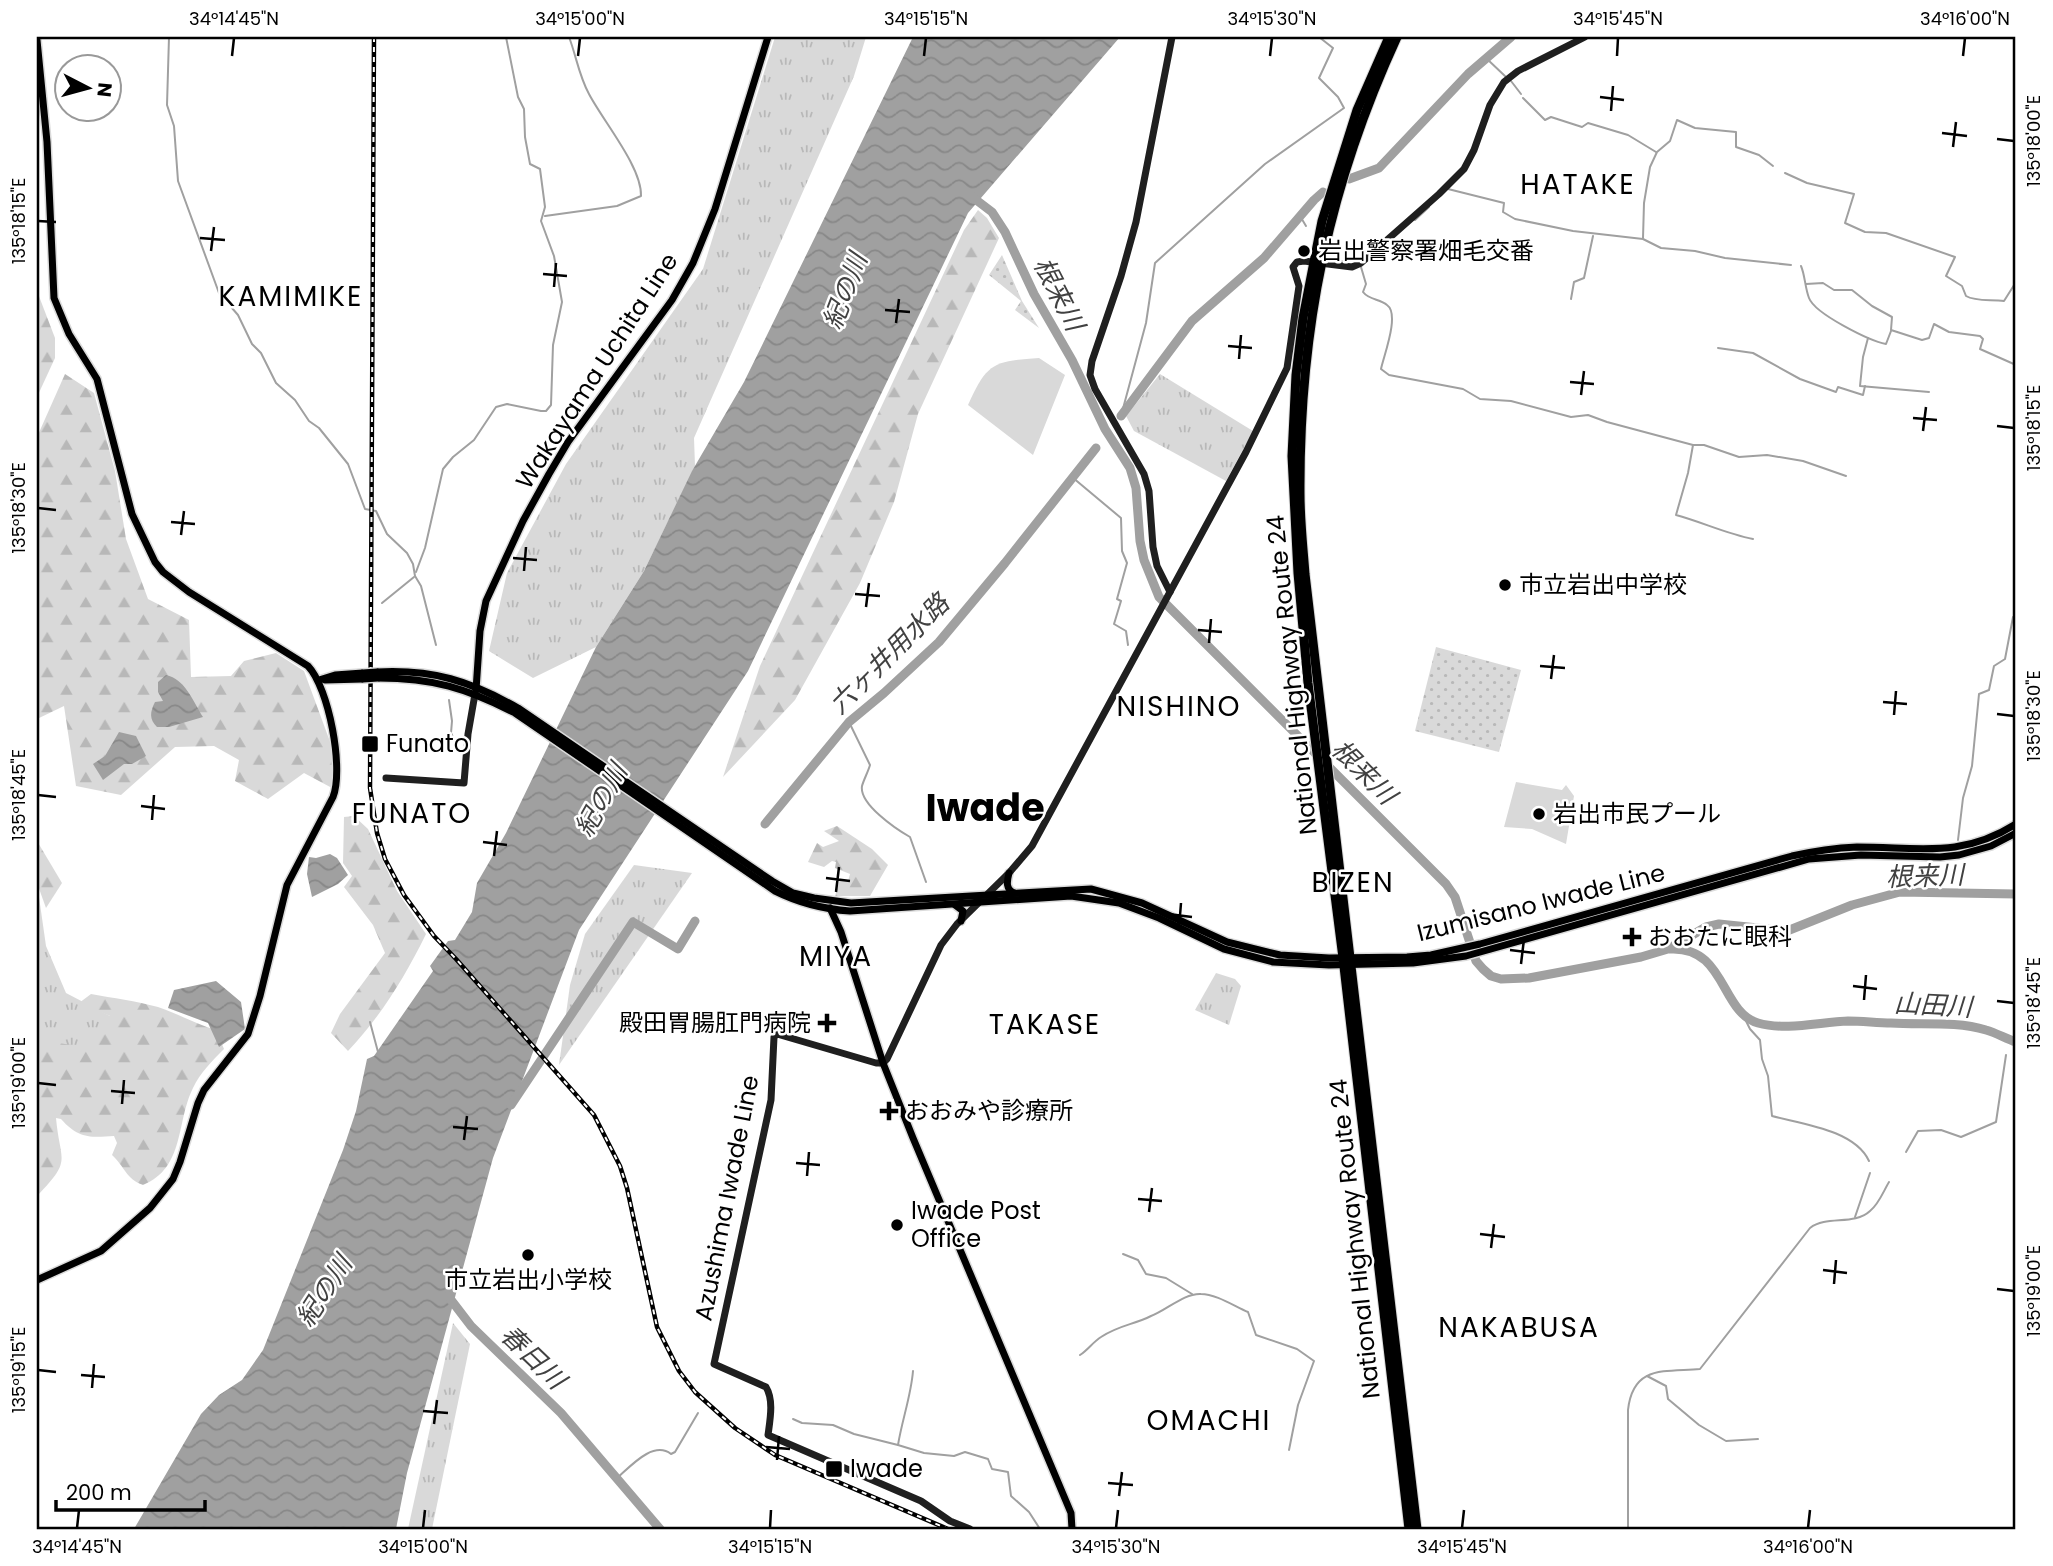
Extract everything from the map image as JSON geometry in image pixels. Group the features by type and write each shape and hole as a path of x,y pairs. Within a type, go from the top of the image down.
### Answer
{"highway":[{"name":"National Highway Route 24","path":"1389,37 1357,110 1325,209 1304,376 1300,498 1305,574 1409,1529"},
{"name":"National Highway Route 24","path":"1397,37 1362,115 1317,263 1296,375 1292,465 1308,683 1347,961 1417,1529"}],"main road":[{"name":"Wakayama Uchita Line","path":"476,690 482,615 490,593 523,521 568,442 671,300 693,263 715,209 768,37"},
{"path":"1169,594 1157,566 1153,547 1149,491 1144,474 1094,389 1090,375 1092,361 1136,222 1172,37"},
{"path":"883,1063 941,944 1032,846 1246,452 1287,368 1300,286 1293,267 1297,262 1352,267 1371,254 1464,169 1474,150 1490,105 1504,82 1518,71 1585,37"},
{"path":"37,40 47,142 54,298 69,334 97,379 126,492 140,531 155,562 172,580 307,666 319,680 337,756 338,785 287,885 248,1034 204,1090 173,1179 158,1200 101,1251 37,1280"},
{"path":"319,680 378,675 429,680 486,694 720,850 775,891 796,902 831,910"},
{"path":"386,778 464,783 468,734 476,690"},
{"name":"Izumisano Iwade Line","path":"1479,948 1792,856 1824,849 1857,847 1935,850 1956,848 1993,837 2016,824"},
{"name":"Izumisano Iwade Line","path":"831,910 955,905 1071,896 1105,899 1159,918 1224,950 1273,962 1347,961 1464,952 1809,859 1861,855 1949,856 1978,851 2016,833"},
{"path":"720,850 793,892 826,901 831,910 841,932 883,1063 946,1220 1065,1500 1072,1529"},
{"path":"1009,873 1007,883 1009,888 1017,893"},
{"name":"Izumisano Iwade Line","path":"826,901 873,903 1076,888 1106,892 1142,903 1227,943 1280,955 1347,961"},
{"path":"955,905 963,911 961,921"},
{"name":"Azushima Iwade Line","path":"883,1063 777,1034 774,1037 771,1100 714,1364 766,1387 769,1391 770,1411 768,1436 921,1501 950,1521 970,1529"}],"green space":[{"path":"775,37 866,37 854,76 694,438 695,466 644,571 596,647 533,678 489,651 507,573 566,464 703,269"},
{"path":"978,210 987,218 999,238 918,414 894,502 860,583 795,700 723,777 760,666 964,230"},
{"path":"1002,255 1022,301 1039,328 1015,310 1021,301 989,275"},
{"path":"37,291 55,338 55,358 37,397"},
{"path":"1039,358 1065,375 1033,455 968,405 981,380 993,367 1011,361"},
{"path":"65,374 94,393 115,471 126,539 148,599 189,620 191,677 231,676 244,661 276,653 304,671 332,747 335,766 332,788 304,773 268,799 235,781 239,760 214,746 175,747 121,795 76,786 64,706 37,719 37,437"},
{"path":"1160,374 1253,431 1226,481 1134,431 1126,416"},
{"path":"1436,647 1521,670 1499,752 1415,731"},
{"name":"岩出市民プール","path":"1516,782 1562,790 1566,785 1574,796 1566,844 1532,829 1504,827"},
{"path":"354,816 368,829 397,891 426,934 391,996 348,1051 331,1033 340,1014 385,953 373,925 344,887 352,876 343,863 344,817"},
{"path":"837,826 872,849 888,865 870,896 835,896 840,879 848,881 850,874 835,868 836,862 832,861 824,867 808,862 817,843 823,847 839,841 824,831"},
{"path":"37,841 62,883 46,908 37,883"},
{"path":"634,865 692,873 559,1065 570,985 585,934"},
{"path":"37,883 46,946 66,993 110,1016 117,1035 79,1066 37,1054"},
{"path":"1216,973 1235,979 1241,986 1229,1025 1195,1010"},
{"path":"91,994 158,1007 216,1030 224,1049 196,1083 188,1101 173,1156 157,1177 143,1185 137,1182 112,1155 117,1143 114,1136 84,1135 56,1118 62,1160 56,1175 37,1196 37,1037 86,1047 110,1030 110,1016 79,1003"},
{"path":"453,1323 470,1344 432,1529 408,1529"}],"water":[{"name":"紀の川","path":"913,37 1120,37 968,213 748,671 579,930 493,1158 407,1473 396,1529 134,1529 201,1414 219,1395 242,1380 263,1350 343,1150 356,1111 367,1059 374,1056 433,971 430,966 448,941 455,940 472,912 477,883 506,833 596,647 644,571 692,471 744,382"},
{"path":"166,675 173,677 183,686 203,717 169,727 157,727 151,712 155,702 163,701 158,692 158,682"},
{"path":"119,732 136,736 146,756 132,764 124,764 103,780 93,764 105,756"},
{"path":"330,854 337,858 348,875 338,884 312,897 307,874 309,857"},
{"path":"216,981 241,1002 245,1029 219,1047 208,1023 168,1008 174,990"}],"waterway":[{"path":"169,37 167,105 174,126 178,181 219,293 238,315 276,383 295,400 309,421 319,428 348,464 365,509 376,511 387,534 407,553 421,586 436,645"},
{"path":"416,572 425,548 443,469 474,440 496,407 507,404 546,411 551,405 553,345 562,302 554,256 541,221 545,207 540,169 530,164 524,109 518,97 506,37"},
{"path":"545,216 617,206 641,196 640,184 629,158 586,87 569,37"},
{"path":"1121,416 1146,323 1155,263 1265,164 1344,108 1338,97 1319,78 1333,48 1319,37"},
{"name":"六ヶ井用水路","path":"1349,179 1379,168 1468,74 1511,37"},
{"path":"1486,58 1506,77"},
{"path":"1511,81 1521,94"},
{"path":"1523,98 1545,120 1551,117 1582,127 1588,123 1628,135 1656,152"},
{"path":"1643,238 1644,203 1650,167 1657,152 1670,141 1677,120 1695,128 1736,132 1736,147 1759,155 1773,166"},
{"path":"1785,173 1807,183 1854,194 1845,223 1865,232 1886,233 1955,257 1946,276 1962,286 1966,296 1970,298 2004,301 2016,282"},
{"path":"1448,189 1504,203 1503,212 1515,219 1573,231 1643,239 1661,248 1791,265"},
{"name":"六ヶ井用水路","path":"1121,416 1192,321 1264,258 1323,192"},
{"name":"根来川","path":"971,196 992,212 1005,232 1034,294 1072,360 1105,429 1130,468 1136,488 1144,560 1159,597 1446,884 1455,897 1476,961 1491,976 1501,979 1529,978 1641,957 1668,949 1706,927 1719,924 1787,931 1852,905 1900,892 2016,894"},
{"path":"1415,220 1429,207"},
{"path":"1300,216 1306,226"},
{"path":"1571,299 1574,282 1584,278 1593,236"},
{"path":"1331,252 1341,261 1356,261"},
{"path":"1801,266 1809,298 1821,312 1878,342 1886,344 1891,331"},
{"path":"1361,267 1366,284 1363,292 1368,297 1384,303 1391,310 1392,326 1381,369 1389,375 1463,389 1480,399 1511,401 1571,417 1588,415 1693,445 1704,445 1739,457 1767,455 1803,461 1846,476"},
{"path":"1806,284 1823,283 1834,290 1852,290 1892,317 1891,330 1922,340 1929,338 1934,324 1949,332 1980,336 1983,339 1980,349 2016,365"},
{"path":"1868,338 1860,386 1929,392"},
{"path":"1718,348 1753,353 1800,379 1836,392 1838,387 1863,395 1865,386"},
{"path":"1693,445 1676,515 1753,539"},
{"name":"六ヶ井用水路","path":"765,824 849,722 939,642 1096,448"},
{"path":"1072,477 1121,518 1122,551 1127,563 1117,599 1121,601 1114,624 1126,631 1128,645"},
{"path":"382,603 414,577"},
{"path":"1958,840 1963,798 1972,766 1979,694 1989,690 1994,666 2005,659 2013,617 2016,615"},
{"path":"449,700 451,733 458,748"},
{"path":"849,722 870,765 862,786 866,800 880,815 910,837 926,882"},
{"name":"六ヶ井用水路","path":"511,1105 633,922 678,949 695,921"},
{"name":"山田川","path":"1670,949 1688,951 1702,958 1712,968 1736,1006 1746,1017 1758,1023 1780,1026 1848,1021 1951,1024 1986,1030 2016,1042"},
{"path":"1744,1017 1760,1040 1762,1059 1768,1076 1772,1116 1840,1135 1862,1150 1869,1161"},
{"path":"370,1022 378,1052"},
{"path":"1906,1152 1918,1131 1941,1130 1961,1137 1996,1122 2006,1055"},
{"path":"1855,1217 1870,1173"},
{"path":"1628,1529 1628,1410 1636,1385 1643,1378 1663,1371 1700,1369 1810,1228 1824,1222 1864,1216 1876,1205 1889,1182"},
{"path":"1123,1254 1138,1260 1146,1274 1166,1278 1192,1294"},
{"path":"1080,1355 1108,1333 1157,1313 1188,1296 1207,1295 1225,1301 1248,1312 1256,1335 1297,1349 1314,1361 1298,1405 1289,1450"},
{"name":"春日川","path":"448,1296 471,1326 561,1413 660,1529"},
{"path":"793,1419 802,1423 833,1425 854,1434 898,1445 913,1371"},
{"path":"1647,1376 1666,1386 1668,1399 1699,1425 1726,1441 1758,1439"},
{"path":"616,1479 649,1453 657,1450 671,1454 675,1452 698,1413"},
{"path":"898,1445 924,1453 954,1456 965,1452 988,1459 992,1469 1008,1472 1011,1496 1029,1512 1040,1529"}],"railway":[{"path":"374,37 370,788 377,833 385,859 404,895 434,936 594,1115 620,1166 627,1188 657,1327 679,1371 695,1392 735,1428 775,1455 948,1529"}],"place":[{"name":"岩出警察署畑毛交番","path":"1304,251"},
{"name":"市立岩出中学校","path":"1505,585"},
{"name":"Funato","path":"370,744"},
{"name":"岩出市民プール","path":"1539,814"},
{"name":"おおたに眼科","path":"1632,937"},
{"name":"殿田胃腸肛門病院","path":"827,1023"},
{"name":"おおみや診療所","path":"889,1111"},
{"name":"Iwade Post Office","path":"897,1225"},
{"name":"市立岩出小学校","path":"528,1255"},
{"name":"Iwade","path":"834,1469"}],"district":[{"name":"HATAKE","path":"1578,184"},
{"name":"KAMIMIKE","path":"291,296"},
{"name":"NISHINO","path":"1179,706"},
{"name":"Iwade","path":"985,808"},
{"name":"FUNATO","path":"412,813"},
{"name":"BIZEN","path":"1353,882"},
{"name":"MIYA","path":"836,956"},
{"name":"TAKASE","path":"1045,1024"},
{"name":"NAKABUSA","path":"1519,1327"},
{"name":"OMACHI","path":"1209,1420"}]}
